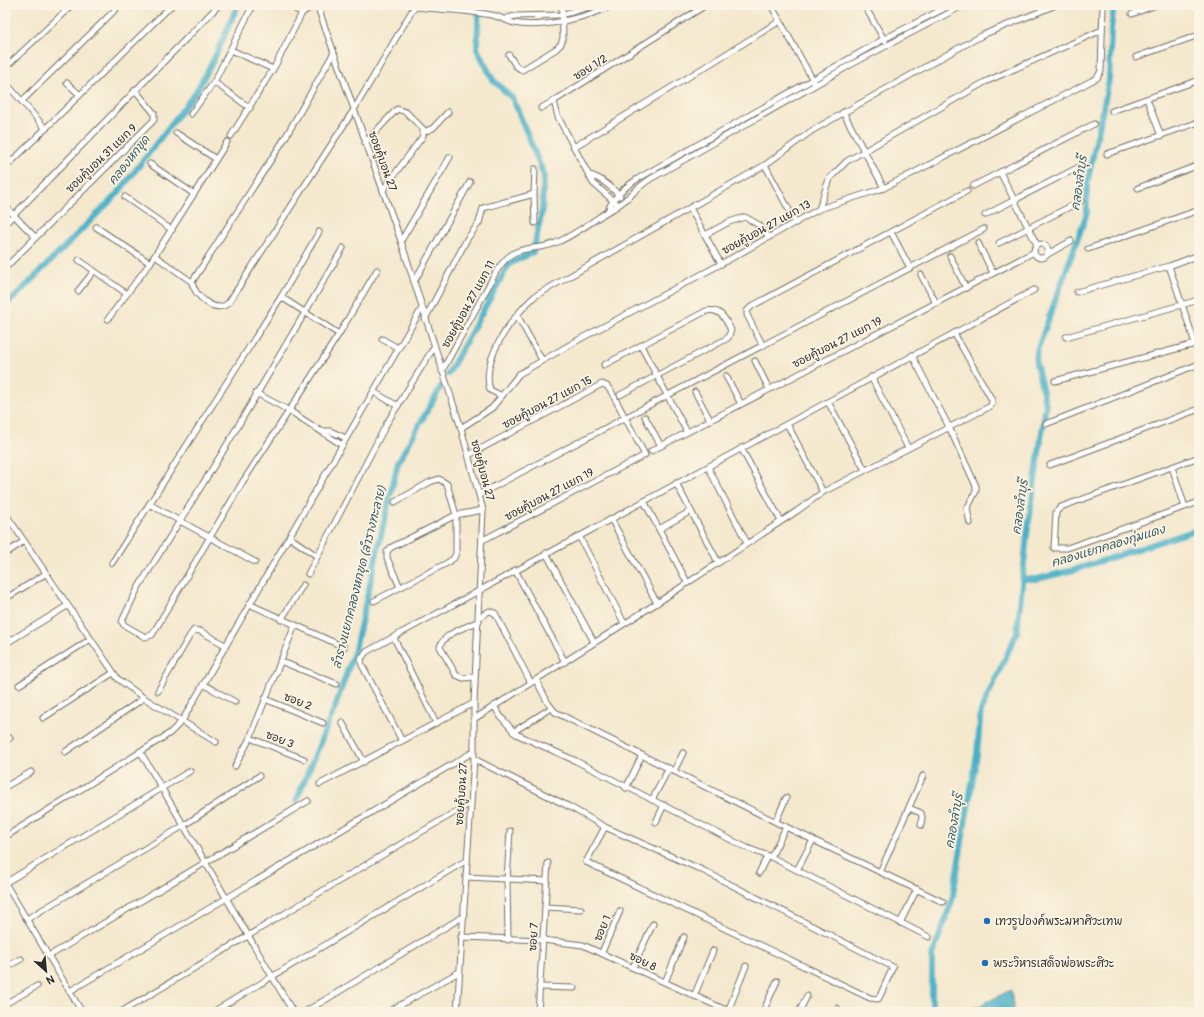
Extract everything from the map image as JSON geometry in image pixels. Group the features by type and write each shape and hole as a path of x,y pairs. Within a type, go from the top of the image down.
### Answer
{"street":[{"path":"5,68 72,5"},
{"path":"22,101 120,5"},
{"path":"5,168 172,5"},
{"path":"5,224 219,5"},
{"path":"191,114 214,82 253,5"},
{"path":"288,5 302,13"},
{"path":"231,136 250,108 273,69 302,13 316,6 325,5"},
{"path":"509,55 516,66 522,70 556,49 563,38 561,22 562,5"},
{"path":"333,54 285,138 192,282 192,287 203,299 219,308 225,306 355,108 413,9 417,8 477,13 507,18 516,16 561,16 595,5"},
{"path":"507,18 514,23 561,22 612,5"},
{"name":"ซอย 1/2","path":"541,108 706,5"},
{"path":"771,5 815,82"},
{"path":"864,5 887,45"},
{"path":"815,82 884,39 951,5"},
{"path":"605,212 613,201 631,183 648,173 815,82 964,5"},
{"path":"502,396 490,390 487,381 487,371 493,355 517,315 530,301 548,288 766,165 799,139 843,112 985,34 1056,5"},
{"path":"819,209 829,179 847,161 863,150 985,82 1102,30 1104,5"},
{"name":"ซอยคู้บอน 27","path":"316,6 333,54 355,108 365,143 401,241 461,428 480,494 483,510 483,540 474,703 474,759 466,860 464,916 461,937 457,1012"},
{"path":"1132,14 1153,6"},
{"path":"574,147 780,21"},
{"name":"ซอยคู้บอน 27 แยก 13","path":"461,428 484,415 502,396 519,374 542,360 770,238 819,209 884,188 1100,75 1102,30"},
{"path":"1136,57 1199,35"},
{"path":"231,50 273,69"},
{"path":"1112,111 1199,80"},
{"path":"5,82 46,129"},
{"path":"214,82 250,108"},
{"name":"ซอยคู้บอน 27 แยก 11","path":"442,371 500,264 505,258 514,252 528,247 559,242 605,212 615,209 652,178 815,82"},
{"path":"67,83 80,95"},
{"name":"ซอยคู้บอน 31 แยก 9","path":"5,268 154,120 154,113 135,90"},
{"path":"1147,99 1161,136"},
{"path":"554,101 558,117 593,183 618,205"},
{"path":"365,143 397,110 406,112 421,126 424,132"},
{"path":"383,190 423,136 424,132 433,128 448,112"},
{"path":"843,112 884,188"},
{"path":"1107,154 1199,122"},
{"path":"973,186 1094,124"},
{"path":"176,133 216,159"},
{"path":"108,319 155,256 228,142"},
{"path":"401,241 450,157"},
{"path":"150,164 194,194"},
{"path":"985,215 1085,164"},
{"path":"766,165 796,223"},
{"path":"1138,188 1199,165"},
{"path":"535,169 535,223"},
{"path":"1000,172 1037,245 1034,252 1036,257 1040,259 1045,257 1071,241"},
{"path":"589,175 597,177 605,182 624,200"},
{"path":"414,282 470,182"},
{"path":"763,346 747,315 747,311 752,306 967,191"},
{"path":"425,318 467,239 479,223 483,208 534,194"},
{"path":"125,197 172,230"},
{"path":"999,243 1081,201"},
{"path":"5,206 36,237"},
{"path":"690,208 721,264"},
{"path":"1088,249 1199,210"},
{"path":"704,235 733,220 745,217 759,225 770,238"},
{"path":"96,227 150,263"},
{"path":"480,494 984,229"},
{"path":"112,563 281,297 319,232"},
{"path":"891,232 910,268"},
{"path":"978,243 993,274"},
{"path":"1037,245 1045,246 1048,254"},
{"path":"343,248 180,521 138,588 122,620 124,625 145,637 152,635 242,483 339,334 377,270"},
{"name":"ซอยคู้บอน 27 แยก 19","path":"651,451 1034,252"},
{"path":"155,256 192,282"},
{"path":"950,256 966,288"},
{"path":"1077,292 1199,256"},
{"path":"79,260 127,294"},
{"path":"1055,381 1197,343 1182,306 1169,266"},
{"path":"78,291 94,271"},
{"path":"921,275 936,303"},
{"path":"402,741 362,665 361,659 366,652 480,591 546,553 644,502 676,483 828,402 871,377 1034,290"},
{"path":"281,297 339,334"},
{"path":"1066,337 1182,306 1199,300"},
{"path":"5,837 58,806 140,751 170,733 182,721 422,308"},
{"path":"604,366 706,311 714,309 720,311 725,318 731,330 728,338 620,395"},
{"path":"517,315 542,360"},
{"path":"474,719 657,603 822,492 992,404 992,400 954,333"},
{"path":"382,339 398,348"},
{"path":"641,346 687,432"},
{"path":"308,574 398,406 434,347"},
{"path":"912,355 949,427 976,486 976,491 967,509 970,523"},
{"path":"755,361 769,389"},
{"path":"1046,424 1199,364"},
{"path":"726,376 741,404"},
{"path":"871,377 908,448"},
{"name":"ซอยคู้บอน 27 แยก 15","path":"469,455 602,384 609,388 645,455"},
{"path":"374,392 398,406"},
{"path":"695,392 710,420"},
{"path":"256,393 290,411 322,431 326,436 342,445"},
{"path":"828,402 865,470"},
{"path":"1050,466 1199,410"},
{"path":"645,417 661,446"},
{"path":"787,424 822,492"},
{"path":"322,431 330,431 346,438"},
{"path":"741,448 781,521"},
{"name":"ซอยคู้บอน 27 แยก 19","path":"483,540 645,455"},
{"path":"1199,457 1061,507 1056,512 1054,548 1068,548 1199,502"},
{"path":"708,467 747,543"},
{"path":"1172,467 1185,507"},
{"path":"374,601 454,558 456,553 456,515 447,484 439,479 430,482 395,502"},
{"path":"676,483 718,562"},
{"path":"644,502 687,582"},
{"path":"149,504 255,562"},
{"path":"400,588 387,558 387,552 396,544 456,515 483,510"},
{"path":"659,529 691,511"},
{"path":"5,513 89,640 113,673 144,698 216,742"},
{"path":"611,519 657,603"},
{"path":"579,536 624,623"},
{"path":"289,537 317,556"},
{"path":"5,554 24,541"},
{"path":"546,553 594,642"},
{"path":"515,570 565,662"},
{"path":"5,599 45,574"},
{"path":"281,620 303,585"},
{"path":"249,604 281,620 344,647"},
{"path":"5,644 67,606"},
{"path":"475,677 462,678 456,675 440,647 441,642 446,637 490,612 495,613 534,682 551,708 786,827 943,902"},
{"path":"235,766 250,738 295,625"},
{"path":"158,691 194,630 200,630 225,645"},
{"path":"394,638 436,722"},
{"path":"19,685 89,640"},
{"path":"280,661 337,684"},
{"path":"43,718 113,673"},
{"path":"203,684 235,702"},
{"path":"65,752 144,698"},
{"name":"ซอย 2","path":"265,699 323,723"},
{"path":"320,784 474,703"},
{"path":"494,706 513,732 576,761 626,788 664,805 747,848 769,856 929,937"},
{"path":"513,732 551,708"},
{"path":"342,722 364,762"},
{"name":"ซอย 3","path":"250,738 304,759"},
{"path":"140,751 293,1012"},
{"path":"70,991 473,752"},
{"path":"652,800 683,753"},
{"path":"626,788 642,755"},
{"path":"474,759 570,807 605,827 702,870 893,967 880,996 878,998 870,998 586,862 605,827"},
{"path":"5,787 31,772"},
{"path":"82,1012 5,883 161,788 190,772"},
{"path":"27,920 183,826 259,776"},
{"path":"880,872 923,776"},
{"path":"776,821 786,798"},
{"path":"49,956 308,801"},
{"path":"121,1012 248,937 374,859 470,804"},
{"path":"656,822 664,805"},
{"path":"909,808 921,813 921,825"},
{"path":"758,873 786,827"},
{"path":"508,940 507,880 510,831"},
{"path":"797,870 813,840"},
{"path":"213,1012 466,860"},
{"name":"ซอย 7","path":"538,1012 548,863"},
{"path":"466,877 547,881"},
{"path":"900,923 917,889"},
{"path":"545,907 581,909"},
{"name":"ซอย 1","path":"602,952 620,911"},
{"path":"305,1012 464,916"},
{"path":"633,967 653,924"},
{"name":"ซอย 8","path":"461,937 508,940 544,940 577,944 602,952 729,1011"},
{"path":"665,982 684,937"},
{"path":"694,996 713,951"},
{"path":"5,968 21,959"},
{"path":"729,1011 746,966"},
{"path":"388,1012 459,972"},
{"path":"763,1012 777,981"},
{"path":"5,1004 37,986"},
{"path":"539,987 574,988"},
{"path":"799,1012 807,996"}],"water":[{"path":"1011,990 1014,1012 966,1012"}],"waterway":[{"name":"คลองหกขุด","path":"5,305 15,297 118,193 196,92 213,61 238,5"},
{"name":"ลำรางแยกคลองหกขุด (ลำรางทะลาย)","path":"448,374 509,264 533,252 542,211 544,175 513,99 493,80 477,49 479,5"},
{"name":"คลองลำบุรี","path":"932,1012 932,956 952,901 977,754 981,710 1017,633 1027,535 1046,405 1036,363 1037,351 1087,213 1087,184 1109,80 1111,29 1114,5"},
{"name":"ลำรางแยกคลองหกขุด (ลำรางทะลาย)","path":"296,801 335,707 355,649 398,462 442,385"},
{"name":"คลองแยกคลองกุ่มแดง","path":"1022,579 1037,579 1074,570 1199,529"}],"place":[{"name":"เทวรูปองค์พระมหาศิวะเทพ","path":"987,921"},
{"name":"พระวิหารเสด็จพ่อพระศิวะ","path":"985,963"}]}
